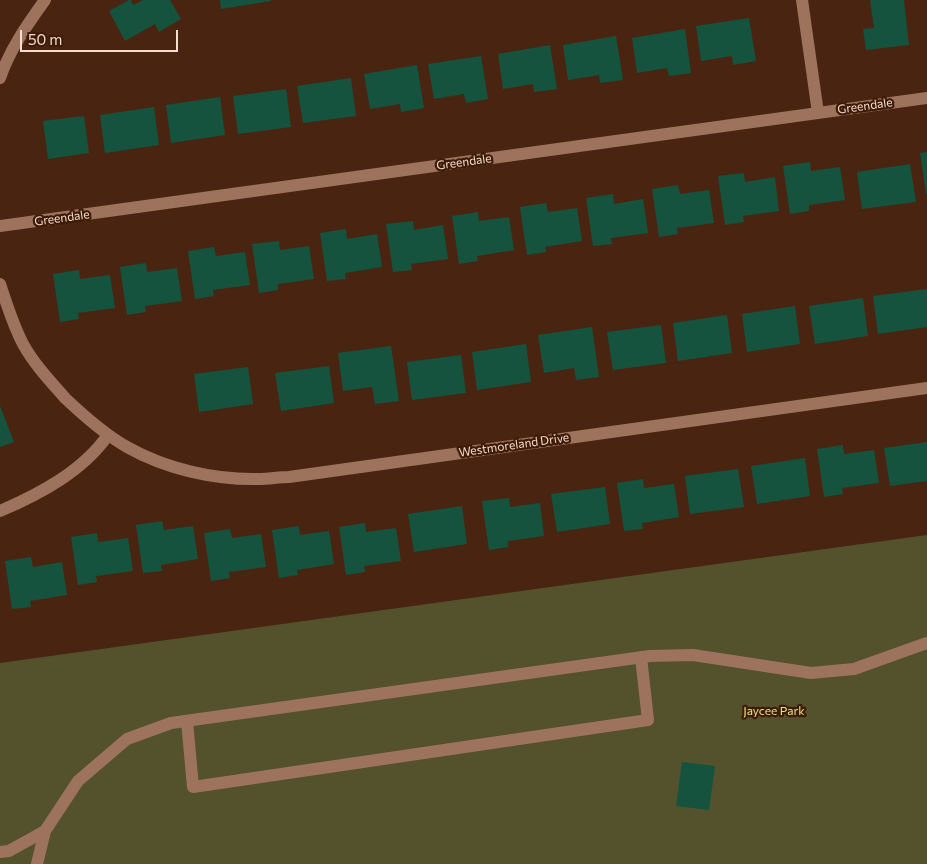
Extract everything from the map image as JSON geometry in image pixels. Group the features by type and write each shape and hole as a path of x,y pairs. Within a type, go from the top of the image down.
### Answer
{"street":[{"path":"0,78 5,63 24,28 45,0"},
{"path":"802,0 818,113"},
{"name":"Greendale","path":"0,226 927,98"},
{"name":"Westmoreland Drive","path":"0,284 12,321 23,344 36,365 77,409 108,435 127,447 176,467 229,478 259,479 289,476 927,388"},
{"path":"0,510 25,500 49,487 90,457 108,435"},
{"path":"37,864 45,831 78,780 127,738 171,723 650,656 693,655 811,673 854,669 927,642"},
{"path":"186,721 193,787 648,720 641,657"},
{"path":"0,852 9,851 45,831"}],"green space":[{"name":"Jaycee Park","path":"927,535 927,864 0,864 0,663"}],"building":[{"path":"131,0 133,5 143,0 170,0 181,19 159,32 155,24 125,41 109,11"},
{"path":"220,0 271,0 271,1 221,9"},
{"path":"870,0 904,0 909,45 866,50 863,29 874,28"},
{"path":"749,18 756,61 733,65 732,56 701,61 696,26"},
{"path":"685,29 691,73 669,76 667,68 637,73 632,38"},
{"path":"616,36 623,80 600,83 599,75 568,80 563,45"},
{"path":"550,45 557,89 534,92 533,84 503,89 498,54"},
{"path":"481,56 488,99 466,103 464,94 434,99 428,64"},
{"path":"417,65 424,108 401,112 400,104 370,109 364,74"},
{"path":"351,78 356,116 303,123 297,86"},
{"path":"286,89 291,127 238,134 233,96"},
{"path":"220,97 225,135 171,143 166,105"},
{"path":"154,107 159,145 105,153 100,115"},
{"path":"84,116 89,153 48,159 43,121"},
{"path":"927,152 927,194 926,194 920,153"},
{"path":"810,162 811,171 840,167 845,200 809,205 809,211 790,214 783,166"},
{"path":"910,164 916,202 862,209 857,172"},
{"path":"744,173 745,182 775,177 779,211 743,216 744,222 725,225 718,176"},
{"path":"678,185 680,194 709,190 714,223 677,228 678,234 659,237 652,189"},
{"path":"613,194 614,204 643,199 648,233 611,238 612,244 593,246 586,198"},
{"path":"546,203 548,212 577,208 582,241 545,247 546,252 527,255 520,207"},
{"path":"478,212 479,221 509,217 514,250 477,256 478,261 459,264 452,216"},
{"path":"413,221 414,230 443,225 448,259 411,264 412,270 393,272 386,224"},
{"path":"346,229 347,239 377,234 382,267 345,273 346,279 327,281 320,233"},
{"path":"279,241 280,250 309,246 314,279 278,284 278,290 259,293 252,244"},
{"path":"214,247 216,256 245,252 250,285 213,290 214,296 195,299 188,251"},
{"path":"146,263 147,272 177,268 182,301 145,306 146,312 127,315 120,267"},
{"path":"79,270 80,279 110,275 115,308 78,313 79,319 60,322 53,274"},
{"path":"927,289 927,327 878,334 873,296"},
{"path":"863,298 868,336 815,344 809,306"},
{"path":"795,306 800,344 747,352 742,314"},
{"path":"727,315 732,353 678,361 673,323"},
{"path":"661,325 666,363 613,370 607,332"},
{"path":"592,327 599,377 576,380 574,368 544,373 538,335"},
{"path":"526,344 531,382 477,390 472,352"},
{"path":"391,346 399,401 375,404 372,387 343,391 338,353"},
{"path":"461,355 466,393 412,400 407,362"},
{"path":"329,366 334,403 281,411 275,373"},
{"path":"248,367 253,404 199,412 194,374"},
{"path":"0,406 14,442 0,447"},
{"path":"927,442 927,481 890,486 884,448"},
{"path":"843,445 844,454 874,450 879,483 842,488 843,494 824,497 817,449"},
{"path":"805,458 810,496 757,504 751,466"},
{"path":"738,469 744,507 690,514 685,476"},
{"path":"643,479 644,488 674,484 679,517 642,523 643,529 624,531 617,483"},
{"path":"605,487 610,524 557,532 551,494"},
{"path":"509,498 510,507 540,503 544,536 508,541 508,547 489,550 482,501"},
{"path":"462,506 467,544 414,552 408,514"},
{"path":"162,521 164,530 193,526 198,559 161,565 162,571 143,573 136,525"},
{"path":"365,523 366,532 396,528 401,561 364,566 365,572 346,575 339,527"},
{"path":"299,526 300,535 329,531 334,564 297,570 298,575 279,578 272,530"},
{"path":"230,529 232,538 261,534 266,567 229,572 230,578 211,581 204,533"},
{"path":"97,533 98,542 128,538 133,571 96,576 97,582 78,585 71,537"},
{"path":"31,557 33,567 62,562 67,595 30,601 31,607 12,609 5,561"},
{"path":"682,762 715,766 709,810 676,806"}]}
